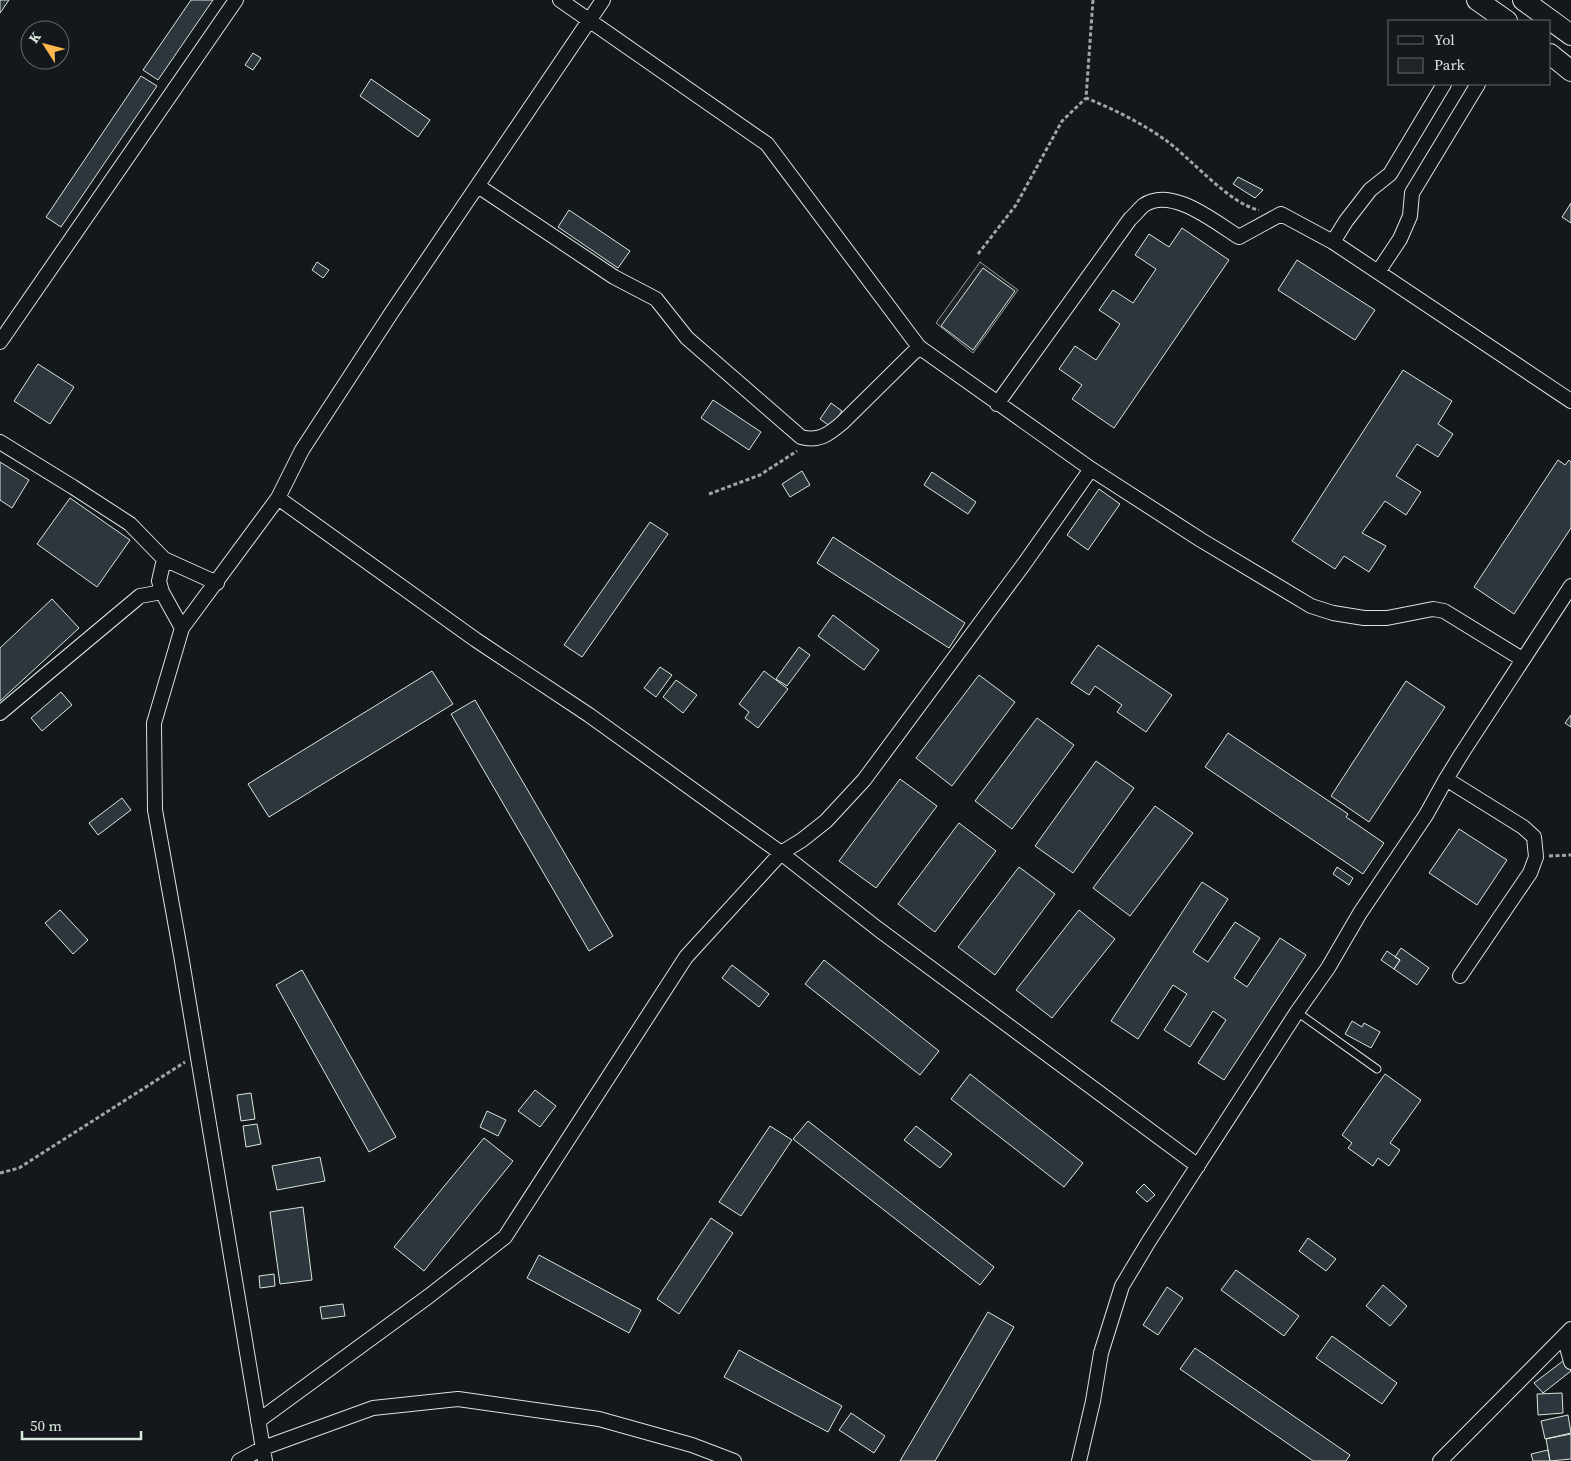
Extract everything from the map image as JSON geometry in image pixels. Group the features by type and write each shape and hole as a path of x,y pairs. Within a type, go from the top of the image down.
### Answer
{"main road":[{"path":"1523,0 1550,20"},
{"path":"1483,10 1505,20"},
{"path":"1551,20 1571,35"},
{"path":"1551,55 1571,70"}],"street":[{"path":"0,342 236,0"},
{"path":"560,0 767,144 919,347 1091,469 1201,540 1311,606 1333,613 1364,618 1387,618 1433,609 1444,611 1522,659"},
{"path":"264,1455 198,1054 155,810 154,723 182,628 278,498 302,450 392,312 603,0"},
{"path":"1333,242 1346,220 1370,190 1390,174 1443,85"},
{"path":"1378,272 1400,239 1410,216 1412,193 1477,85"},
{"path":"478,186 614,277 656,299 687,338 801,436 812,440 829,434 919,347"},
{"path":"998,404 1130,219 1144,205 1157,200 1171,200 1190,206 1239,237 1281,214 1333,242 1571,401"},
{"path":"0,442 130,524 164,560 216,582"},
{"path":"258,1421 429,1296 505,1237 686,957 781,853 802,840 826,821 864,780 1024,564 1091,469"},
{"path":"278,498 476,640 589,715 781,853 878,930 1198,1166"},
{"path":"164,560 159,581 162,592 182,628"},
{"path":"1080,1461 1101,1353 1122,1286 1297,1012 1328,968 1360,913 1426,815 1446,779 1522,659 1571,586"},
{"path":"0,713 140,596 162,592"},
{"path":"1446,779 1523,827 1534,837 1536,857 1530,873 1460,976"},
{"path":"1568,1332 1571,1362"},
{"path":"1440,1461 1568,1332"},
{"path":"239,1461 264,1455 373,1408 458,1399 599,1419 692,1445 734,1461"}],"lane":[{"path":"1297,1012 1377,1069"}],"path":[{"path":"978,254 1016,205 1062,121 1086,98 1093,0"},
{"path":"1086,98 1112,109 1164,139 1249,208 1281,214"},
{"path":"709,494 760,475 790,457 812,440"},
{"path":"1536,857 1571,855"},
{"path":"0,1173 19,1168 198,1054"}],"green space":[{"path":"980,262 1018,290 973,353 936,323"}],"building":[{"path":"0,0 9,0 0,13"},
{"path":"191,0 213,0 158,80 143,70"},
{"path":"253,53 261,58 253,70 245,65"},
{"path":"141,76 157,86 61,227 46,217"},
{"path":"371,79 430,120 418,137 360,96"},
{"path":"1238,177 1263,190 1255,198 1233,184"},
{"path":"1571,203 1571,223 1562,217"},
{"path":"569,210 630,251 618,268 558,227"},
{"path":"1182,228 1229,260 1114,428 1072,399 1082,385 1059,369 1075,346 1096,360 1120,324 1099,310 1113,290 1133,303 1156,269 1135,255 1149,234 1169,247"},
{"path":"1297,260 1375,310 1355,340 1278,290"},
{"path":"317,262 329,270 323,278 312,270"},
{"path":"983,268 1015,291 973,350 941,326"},
{"path":"38,364 74,387 50,424 14,401"},
{"path":"1403,370 1452,401 1438,424 1453,434 1438,457 1417,444 1396,476 1421,492 1406,515 1385,501 1362,533 1386,546 1369,572 1344,556 1335,569 1292,541"},
{"path":"713,400 761,432 749,450 701,418"},
{"path":"831,403 842,411 831,427 820,419"},
{"path":"1558,460 1565,465 1569,460 1571,462 1571,528 1514,614 1474,587"},
{"path":"0,462 29,480 12,508 0,500"},
{"path":"802,471 810,485 790,497 782,484"},
{"path":"932,472 976,502 968,514 924,485"},
{"path":"1099,489 1120,504 1088,550 1067,535"},
{"path":"70,498 130,540 97,587 37,544"},
{"path":"650,522 668,534 582,657 564,645"},
{"path":"833,537 965,623 949,648 817,563"},
{"path":"52,599 79,628 0,701 0,648"},
{"path":"833,615 879,650 864,670 818,636"},
{"path":"1098,645 1172,695 1146,732 1117,712 1122,705 1095,686 1089,695 1071,683"},
{"path":"799,647 810,655 787,686 776,679"},
{"path":"660,667 672,675 656,697 644,688"},
{"path":"432,671 453,704 269,817 248,784"},
{"path":"764,671 788,689 758,728 745,718 749,712 739,704"},
{"path":"979,675 1015,702 952,786 916,758"},
{"path":"676,680 697,695 683,713 663,697"},
{"path":"1406,681 1445,707 1369,822 1331,796"},
{"path":"61,692 72,705 42,731 31,718"},
{"path":"475,700 613,936 589,951 451,714"},
{"path":"1571,715 1571,727 1565,723"},
{"path":"1037,718 1074,745 1012,829 975,801"},
{"path":"1228,733 1348,814 1346,817 1384,843 1363,874 1205,767"},
{"path":"1096,761 1134,788 1073,873 1035,846"},
{"path":"900,779 937,806 876,888 839,861"},
{"path":"122,798 131,810 98,835 89,823"},
{"path":"1155,806 1193,833 1130,916 1093,888"},
{"path":"959,823 996,851 935,932 898,904"},
{"path":"1459,829 1507,860 1477,905 1429,873"},
{"path":"1019,867 1055,894 995,975 958,947"},
{"path":"1337,867 1353,878 1349,885 1333,874"},
{"path":"1202,882 1228,899 1193,952 1208,962 1235,922 1260,938 1234,978 1247,987 1280,938 1306,955 1224,1080 1198,1063 1226,1020 1213,1011 1190,1047 1164,1030 1187,994 1173,985 1138,1039 1111,1021"},
{"path":"60,910 88,940 73,954 45,923"},
{"path":"1079,910 1115,939 1052,1018 1016,990"},
{"path":"1401,948 1429,968 1417,985 1394,969 1400,960 1395,957"},
{"path":"1387,951 1400,960 1394,969 1381,960"},
{"path":"824,960 939,1051 920,1075 805,984"},
{"path":"732,965 769,994 759,1007 722,978"},
{"path":"302,970 396,1137 369,1152 276,985"},
{"path":"1352,1021 1362,1027 1364,1023 1380,1032 1371,1048 1345,1034"},
{"path":"970,1074 1083,1163 1064,1187 951,1099"},
{"path":"1385,1074 1421,1100 1390,1143 1400,1150 1389,1166 1378,1158 1373,1166 1348,1148 1352,1143 1342,1135"},
{"path":"535,1090 556,1106 540,1127 518,1111"},
{"path":"251,1093 255,1119 241,1121 237,1095"},
{"path":"487,1111 506,1120 498,1136 480,1127"},
{"path":"808,1121 994,1267 980,1285 793,1139"},
{"path":"257,1124 261,1144 246,1147 243,1126"},
{"path":"770,1126 792,1140 741,1216 719,1202"},
{"path":"916,1126 952,1154 940,1168 904,1140"},
{"path":"484,1138 513,1161 424,1271 394,1247"},
{"path":"320,1157 325,1181 277,1190 272,1166"},
{"path":"1144,1184 1155,1195 1147,1202 1136,1192"},
{"path":"303,1207 312,1280 280,1284 270,1212"},
{"path":"711,1218 733,1233 679,1314 657,1299"},
{"path":"1308,1238 1336,1259 1326,1271 1299,1251"},
{"path":"539,1255 641,1310 629,1333 527,1278"},
{"path":"1236,1270 1299,1316 1284,1336 1221,1290"},
{"path":"274,1274 275,1286 260,1288 259,1276"},
{"path":"1383,1285 1407,1306 1390,1326 1366,1306"},
{"path":"1167,1287 1183,1298 1158,1335 1143,1325"},
{"path":"343,1304 345,1316 322,1319 320,1307"},
{"path":"988,1312 1014,1327 935,1461 900,1461"},
{"path":"1332,1336 1397,1383 1382,1404 1316,1358"},
{"path":"1195,1348 1350,1455 1346,1461 1313,1461 1180,1369"},
{"path":"739,1350 842,1406 828,1432 724,1377"},
{"path":"1563,1361 1571,1371 1543,1393 1534,1383"},
{"path":"1562,1393 1563,1413 1538,1415 1537,1394"},
{"path":"851,1413 885,1436 874,1453 839,1430"},
{"path":"1568,1415 1571,1433 1545,1439 1541,1421"},
{"path":"1571,1434 1571,1459 1550,1461 1546,1439"},
{"path":"1548,1450 1550,1461 1533,1461 1531,1454"}]}
